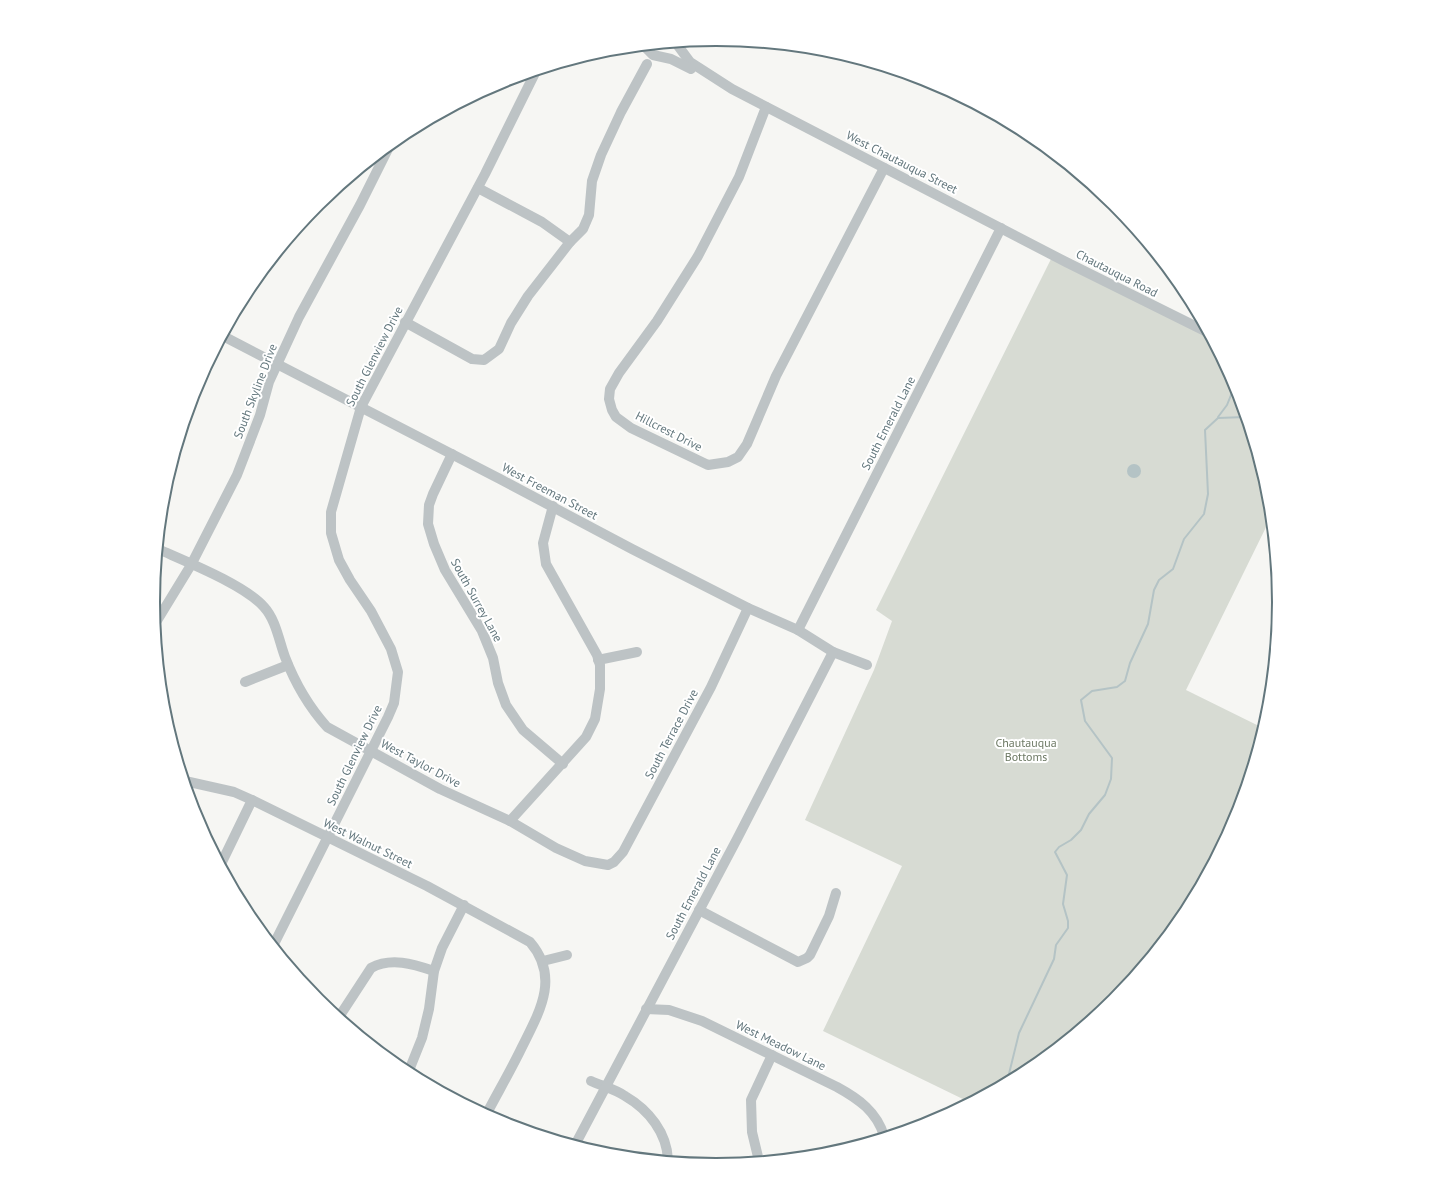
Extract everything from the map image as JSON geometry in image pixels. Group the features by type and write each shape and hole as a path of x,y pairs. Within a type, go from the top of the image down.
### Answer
{"street":[{"name":"West Chautauqua Street","path":"679,47 690,62 732,89 1059,258"},
{"name":"West Chautauqua Street","path":"662,56 671,51 673,48"},
{"name":"West Chautauqua Street","path":"647,51 650,54 662,56 679,62 712,81 732,89"},
{"path":"405,322 472,358 484,360 499,349 528,296 570,242 583,229 589,215 592,181 601,155 621,112 647,64"},
{"name":"South Glenview Drive","path":"276,941 394,703 398,672 391,649 371,611 350,580 340,560 331,533 331,512 361,407 405,322 478,188 533,77"},
{"name":"Hillcrest Drive","path":"766,107 739,178 698,256 657,321 618,373 610,389 609,400 612,410 616,417 631,428 708,465 728,462 738,457 747,444 776,376 884,168"},
{"name":"South Skyline Drive","path":"160,615 191,565 237,475 278,363 299,318 384,156"},
{"path":"478,188 542,222 570,242"},
{"name":"South Emerald Lane","path":"798,630 1001,228"},
{"name":"Chautauqua Road","path":"1059,258 1201,329"},
{"name":"West Freeman Street","path":"227,338 278,363 748,608 798,630 833,652 867,665"},
{"name":"South Surrey Lane","path":"452,454 429,504 428,524 434,544 445,570 482,631 493,658 498,682 506,705 523,730 563,764"},
{"path":"510,821 586,737 595,719 600,689 600,665 598,660 546,564 543,543 553,506"},
{"name":"West Taylor Drive","path":"163,551 234,584 265,607 271,618 288,665 305,698 327,728 440,790 510,821 556,848 585,861 608,865"},
{"name":"South Terrace Drive","path":"608,865 614,862 623,852 711,687 748,608"},
{"path":"598,660 637,652"},
{"name":"South Emerald Lane","path":"577,1140 833,652"},
{"path":"245,682 288,665"},
{"name":"West Walnut Street","path":"190,782 234,792 252,800 464,905 533,945 543,961"},
{"path":"223,860 252,800"},
{"path":"699,910 798,962 810,955 829,916 836,894"},
{"path":"412,1067 429,1008 434,971 442,948 464,905"},
{"path":"489,1110 541,1010 546,982 543,961 567,955"},
{"path":"342,1013 371,968 379,963 388,961 412,964 434,971"},
{"name":"West Meadow Lane","path":"646,1009 669,1010 715,1026 856,1098 871,1110 882,1127 883,1132"},
{"path":"758,1156 752,1132 751,1100 772,1055"},
{"path":"591,1081 625,1095 646,1112 660,1130 668,1149 668,1156"}],"green space":[{"name":"Chautauqua Bottoms","path":"1053,255 1201,329 1230,389 1242,423 1253,458 1267,526 1186,690 1258,725 1253,746 1230,815 1198,880 1178,911 1134,969 1083,1020 1054,1043 994,1084 964,1100 823,1031 902,866 805,820 874,670 892,621 876,610"}],"shaded area":[{"path":"1134,464 1139,466 1141,471 1139,476 1134,478 1129,476 1127,471 1129,466"}],"waterway":[{"path":"1218,417 1227,405 1232,394"},
{"path":"1009,1074 1019,1033 1054,959 1056,945 1068,928 1068,921 1063,904 1067,875 1055,852 1059,847 1071,840 1081,830 1089,814 1105,795 1111,779 1112,758 1085,721 1081,700 1092,691 1117,687 1125,681 1130,663 1148,624 1154,590 1159,580 1173,569 1184,539 1204,514 1208,494 1205,430 1218,418 1240,417"}]}
